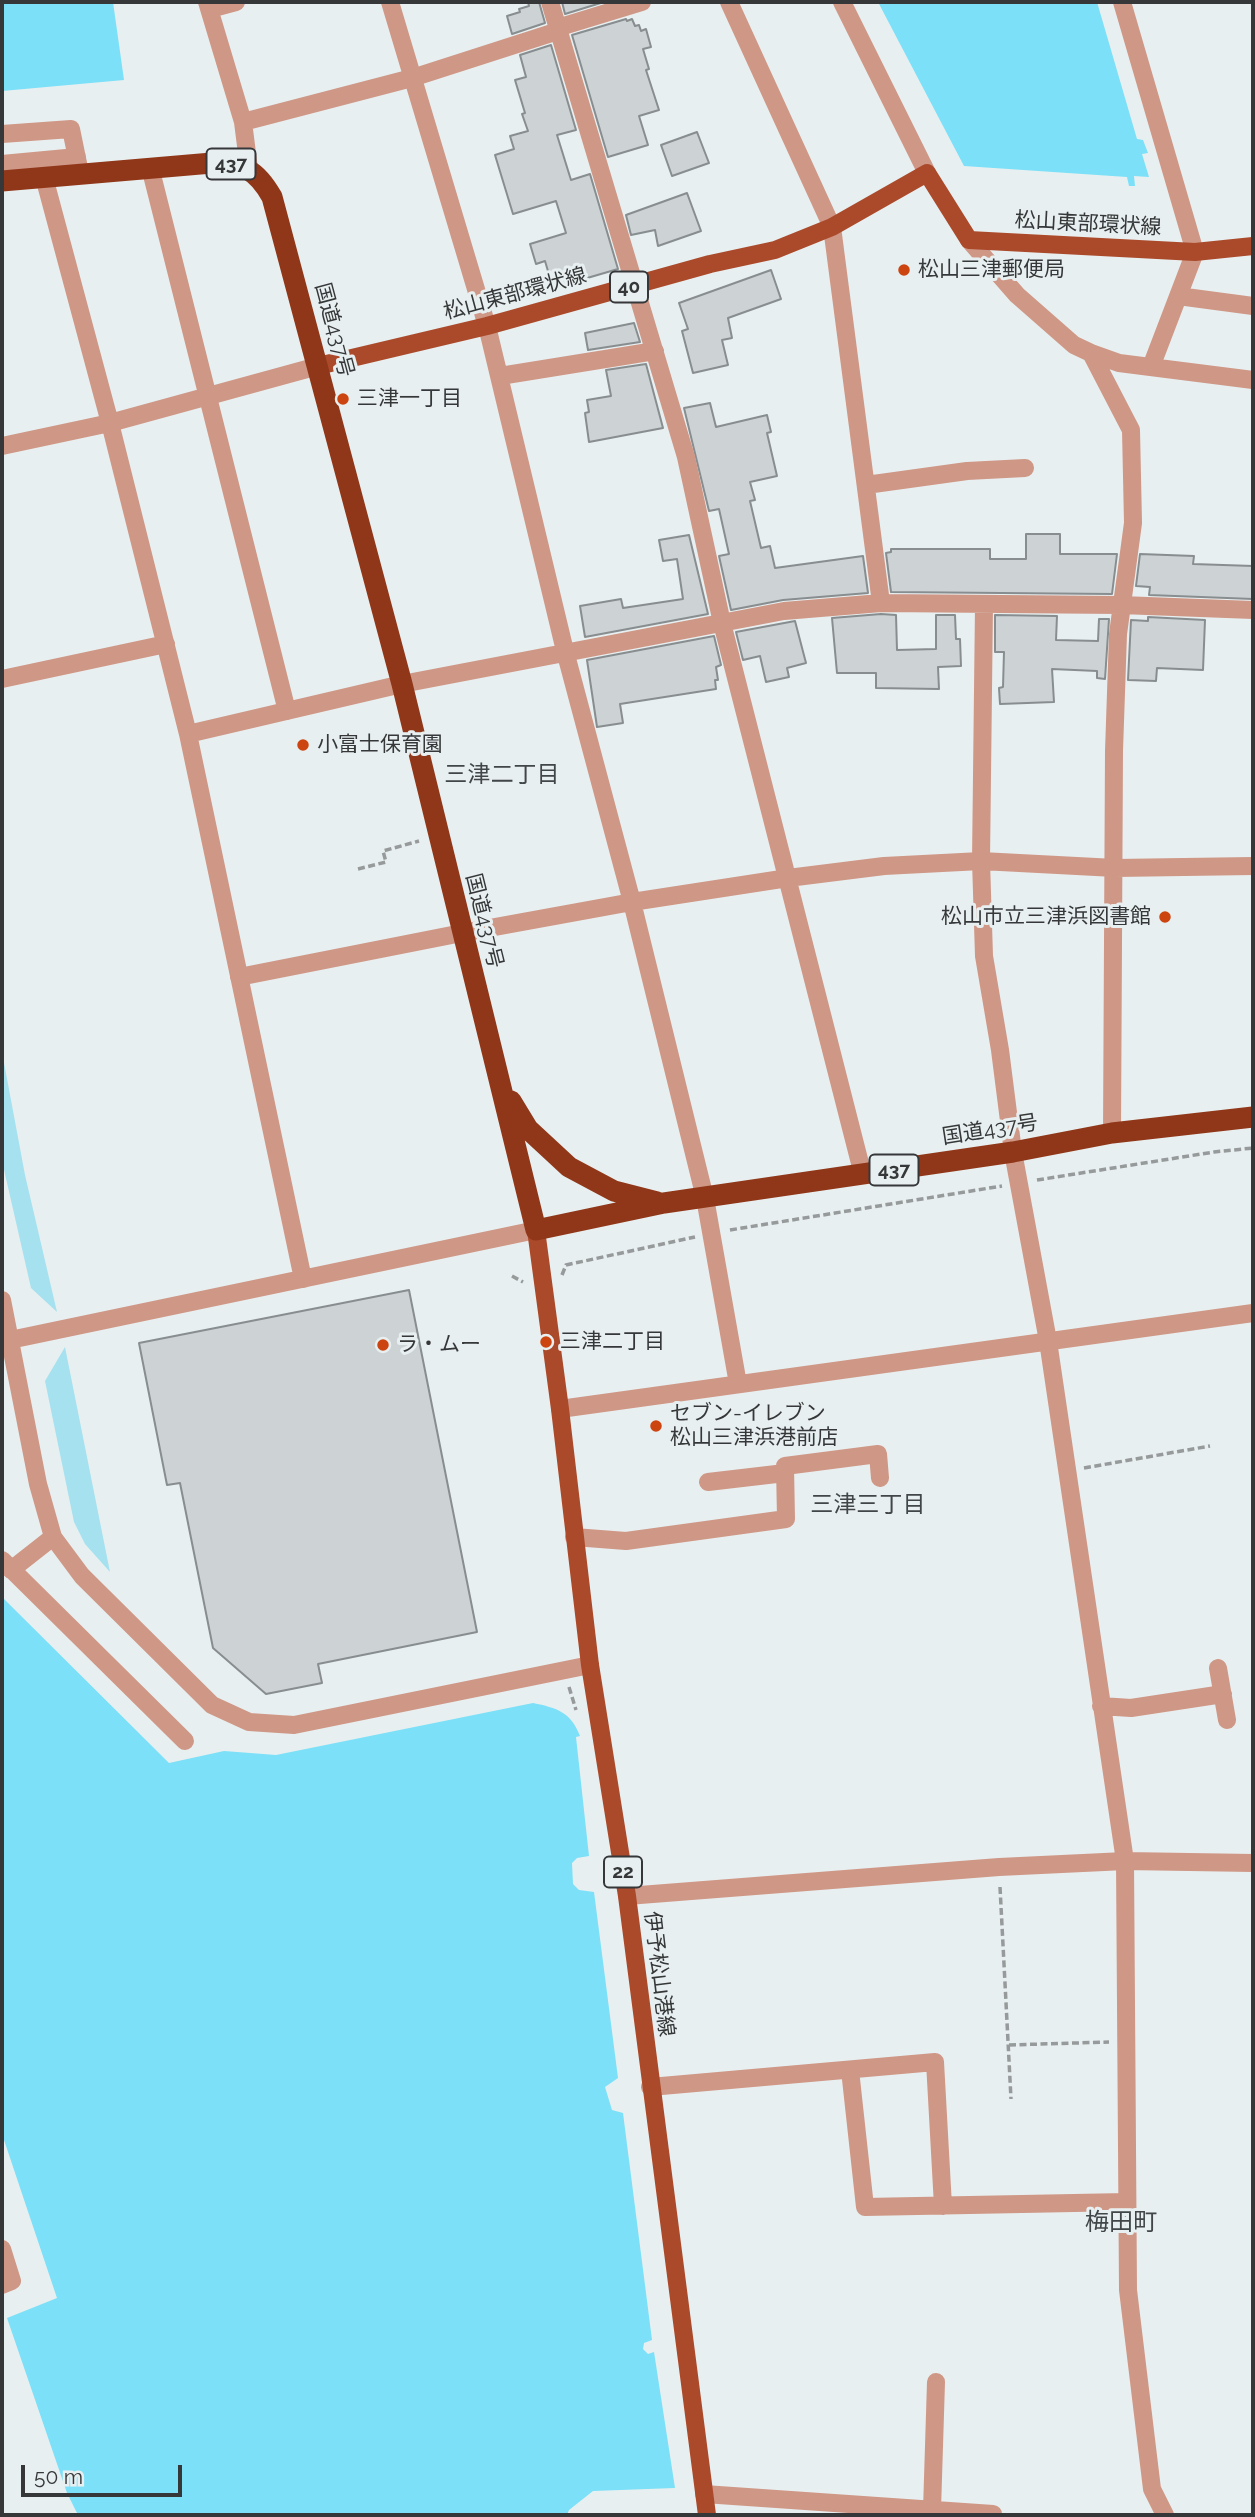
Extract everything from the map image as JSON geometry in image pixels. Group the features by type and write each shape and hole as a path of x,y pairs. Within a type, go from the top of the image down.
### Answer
{"highway":[{"name":"437","path":"2,181 44,177 78,165 149,167 230,163 249,169"},
{"name":"国道437号","path":"249,169 263,181 272,197 318,366 402,684 536,1230 664,1203 1013,1152 1112,1133 1253,1117"},
{"path":"500,1084 528,1129 569,1167 614,1191 664,1203"}],"main road":[{"name":"松山東部環状線","path":"318,366 487,327 710,264 775,250 832,227 927,173"},
{"path":"927,173 969,240"},
{"name":"松山東部環状線","path":"969,240 1195,252 1253,246"},
{"name":"伊予松山港線","path":"536,1230 590,1665 627,1896 707,2515"}],"street":[{"path":"236,2 208,6 243,122 249,169"},
{"path":"390,2 500,376 565,651 632,902 705,1198 738,1384"},
{"path":"550,2 686,457 722,623 863,1175"},
{"path":"243,122 412,78 642,2"},
{"path":"729,2 832,227 881,603"},
{"path":"842,2 927,173"},
{"path":"1122,2 1195,252 1151,367"},
{"path":"2,134 71,129 78,165 2,164"},
{"path":"149,167 287,711"},
{"path":"44,177 110,423 188,734 303,1279"},
{"path":"969,240 1017,295 1074,345 1119,363 1253,380"},
{"path":"1178,296 1253,306"},
{"path":"500,376 655,351"},
{"path":"1091,353 1131,430 1133,523 1121,605 1114,751 1112,1133"},
{"path":"2,446 110,423 318,366"},
{"path":"866,485 967,471 1025,468"},
{"path":"188,734 402,684 784,611 881,603 1121,605 1253,610"},
{"path":"984,605 981,862 984,956 1013,1152 1048,1341 1125,1861 1124,2041 1128,2290 1152,2489 1165,2515"},
{"path":"2,679 166,643"},
{"path":"239,978 632,902 884,866 981,862 1115,868 1253,866"},
{"path":"10,1340 536,1230"},
{"path":"2,1300 38,1484 53,1538 82,1576 212,1705 249,1722 294,1725 590,1665"},
{"path":"560,1409 1253,1314"},
{"path":"574,1536 625,1541 786,1519 785,1466 878,1454 880,1478"},
{"path":"708,1482 785,1474"},
{"path":"53,1538 7,1565 185,1741"},
{"path":"1218,1668 1227,1720"},
{"path":"1101,1706 1131,1708 1223,1695"},
{"path":"627,1896 999,1867 1125,1861 1253,1863"},
{"path":"650,2087 935,2062 943,2206"},
{"path":"850,2070 866,2207 1126,2202"},
{"path":"2,2249 12,2281 2,2285"},
{"path":"932,2510 936,2382"},
{"path":"704,2494 993,2514"}],"path":[{"path":"358,869 386,862 383,851 438,835"},
{"path":"1037,1180 1214,1152 1253,1149"},
{"path":"729,1230 1009,1185"},
{"path":"559,1284 566,1265 703,1236"},
{"path":"1066,1471 1210,1446"},
{"path":"999,1867 1011,2099"},
{"path":"1009,2045 1124,2041"}],"shaded area":[{"path":"2,2 113,2 124,80 2,91"},
{"path":"878,2 1097,2 1137,139 1143,140 1148,153 1142,154 1149,177 1134,176 1135,186 1129,186 1127,177 964,166"},
{"path":"2,1052 25,1175 57,1312 31,1288 5,1174 2,1159"},
{"path":"65,1347 110,1572 85,1544 74,1522 45,1381"},
{"path":"2,1597 169,1763 224,1751 276,1755 533,1703 556,1709 572,1721 580,1736 576,1737 589,1856 577,1858 572,1863 573,1884 579,1890 594,1892 618,2078 605,2087 612,2110 623,2113 652,2340 644,2343 643,2349 648,2354 654,2352 675,2488 593,2491 569,2510 567,2515 78,2515 67,2493 7,2318 57,2298 2,2134"}],"building":[{"path":"528,2 539,2 545,23 512,34 507,16 529,6"},
{"path":"562,2 604,2 565,14"},
{"path":"632,19 641,31 646,29 651,47 643,49 649,69 646,70 659,110 639,116 648,145 608,157 572,35"},
{"path":"551,45 576,130 557,135 571,180 590,174 618,269 553,288 545,261 536,264 530,244 566,233 556,201 513,214 495,155 514,149 510,136 528,131 515,80 526,77 520,55"},
{"path":"697,132 709,163 672,176 661,145"},
{"path":"687,193 701,231 658,246 655,230 631,235 626,215"},
{"path":"771,270 781,299 728,318 732,338 722,340 728,365 693,373 682,331 688,329 679,303"},
{"path":"634,323 640,342 588,350 585,333"},
{"path":"646,364 663,428 589,442 585,413 589,412 587,400 611,396 606,370"},
{"path":"710,403 716,427 767,415 771,432 767,433 777,476 750,482 755,500 750,501 761,548 770,546 775,568 863,556 868,593 783,600 731,610 719,556 729,554 719,509 709,511 684,408"},
{"path":"1026,534 1060,534 1060,554 1117,554 1112,594 891,592 886,553 891,552 891,549 990,549 990,559 1026,559"},
{"path":"689,535 708,614 585,637 580,606 621,599 623,608 683,599 677,559 663,561 659,540"},
{"path":"1140,554 1194,556 1193,564 1253,566 1253,599 1149,595 1150,587 1136,586"},
{"path":"896,615 897,650 936,649 936,615 955,615 956,639 960,639 961,666 938,667 939,689 876,688 876,673 837,673 832,618"},
{"path":"995,615 1057,616 1056,640 1098,641 1099,619 1109,619 1105,679 1097,678 1097,671 1052,669 1054,702 1000,704 999,688 1003,687 1004,652 995,652"},
{"path":"1148,617 1205,620 1203,670 1157,668 1156,681 1128,680 1131,620 1148,621"},
{"path":"795,621 806,663 787,668 789,677 766,682 760,656 743,660 736,632"},
{"path":"714,636 721,665 716,667 716,689 620,704 623,723 597,727 587,660"},
{"path":"409,1290 477,1632 318,1664 322,1683 266,1694 213,1648 180,1483 167,1485 139,1343"}],"place":[{"name":"松山三津郵便局","path":"904,270"},
{"name":"三津一丁目","path":"343,399"},
{"name":"小富士保育園","path":"303,745"},
{"name":"松山市立三津浜図書館","path":"1165,917"},
{"name":"三津二丁目","path":"546,1342"},
{"name":"ラ・ムー","path":"383,1345"},
{"name":"セブン-イレブン 松山三津浜港前店","path":"656,1426"}],"district":[{"name":"三津二丁目","path":"502,775"},
{"name":"三津三丁目","path":"868,1505"},
{"name":"梅田町","path":"1121,2223"}]}
